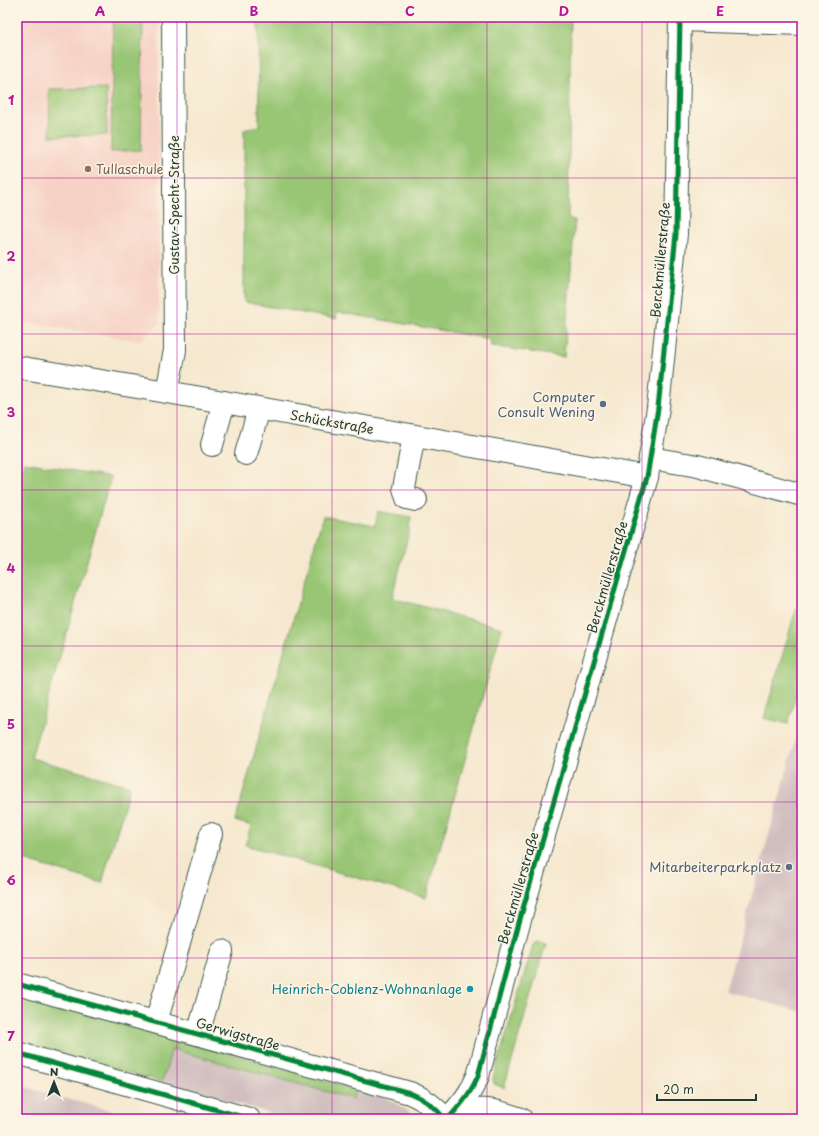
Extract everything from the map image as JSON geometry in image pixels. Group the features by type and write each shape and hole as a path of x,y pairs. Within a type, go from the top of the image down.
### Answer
{"street":[{"name":"Gustav-Specht-Straße","path":"167,392 175,350 173,17"},
{"path":"680,18 802,24"},
{"name":"Berckmüllerstraße","path":"448,1119 467,1098 478,1076 520,919 648,468 658,408 676,234 680,18"},
{"name":"Schückstraße","path":"17,367 414,436 648,468 698,466 802,495"},
{"path":"212,445 224,402"},
{"path":"246,454 259,409"},
{"path":"414,436 404,488 407,498 416,500"},
{"path":"156,1022 211,834"},
{"path":"198,1034 222,951"},
{"name":"Gerwigstraße","path":"17,984 410,1092 423,1098 437,1109 445,1119"},
{"path":"17,1054 249,1119"},
{"path":"452,1119 472,1111 481,1110 493,1111 521,1119"}],"shaded area":[{"name":"Tullaschule","path":"17,17 159,17 159,324 140,341 17,321"},
{"path":"802,717 802,1012 725,991"},
{"path":"172,1049 353,1098 355,1089 372,1093 389,1099 408,1111 415,1119 290,1119 162,1082"},
{"path":"17,1085 140,1119 17,1119"}],"green space":[{"path":"113,17 143,17 141,150 111,152"},
{"path":"258,17 571,17 568,219 575,220 564,357 491,346 490,339 337,312 336,319 244,302 244,130 259,126"},
{"path":"106,88 107,135 50,136 49,89"},
{"path":"25,462 111,477 31,758 130,786 102,883 17,858 17,488"},
{"path":"378,511 411,517 409,532 392,598 502,628 426,898 245,845 251,826 235,821 323,516 375,526"},
{"path":"796,609 802,611 802,675 788,724 764,718"},
{"path":"539,941 546,943 504,1088 494,1084 493,1078 533,945"},
{"path":"17,993 355,1089 353,1099 172,1049 162,1082 17,1041"}],"cycle path":[{"path":"448,1119 468,1094 478,1076 518,926 647,477 658,408 676,234 680,17"},
{"path":"17,984 410,1093 429,1104 445,1119"},
{"path":"17,1053 249,1119"}],"place":[{"name":"Tullaschule","path":"88,169"},
{"name":"Computer Consult Wening","path":"603,404"},
{"name":"Mitarbeiterparkplatz","path":"789,867"},
{"name":"Heinrich-Coblenz-Wohnanlage","path":"470,989"}]}
